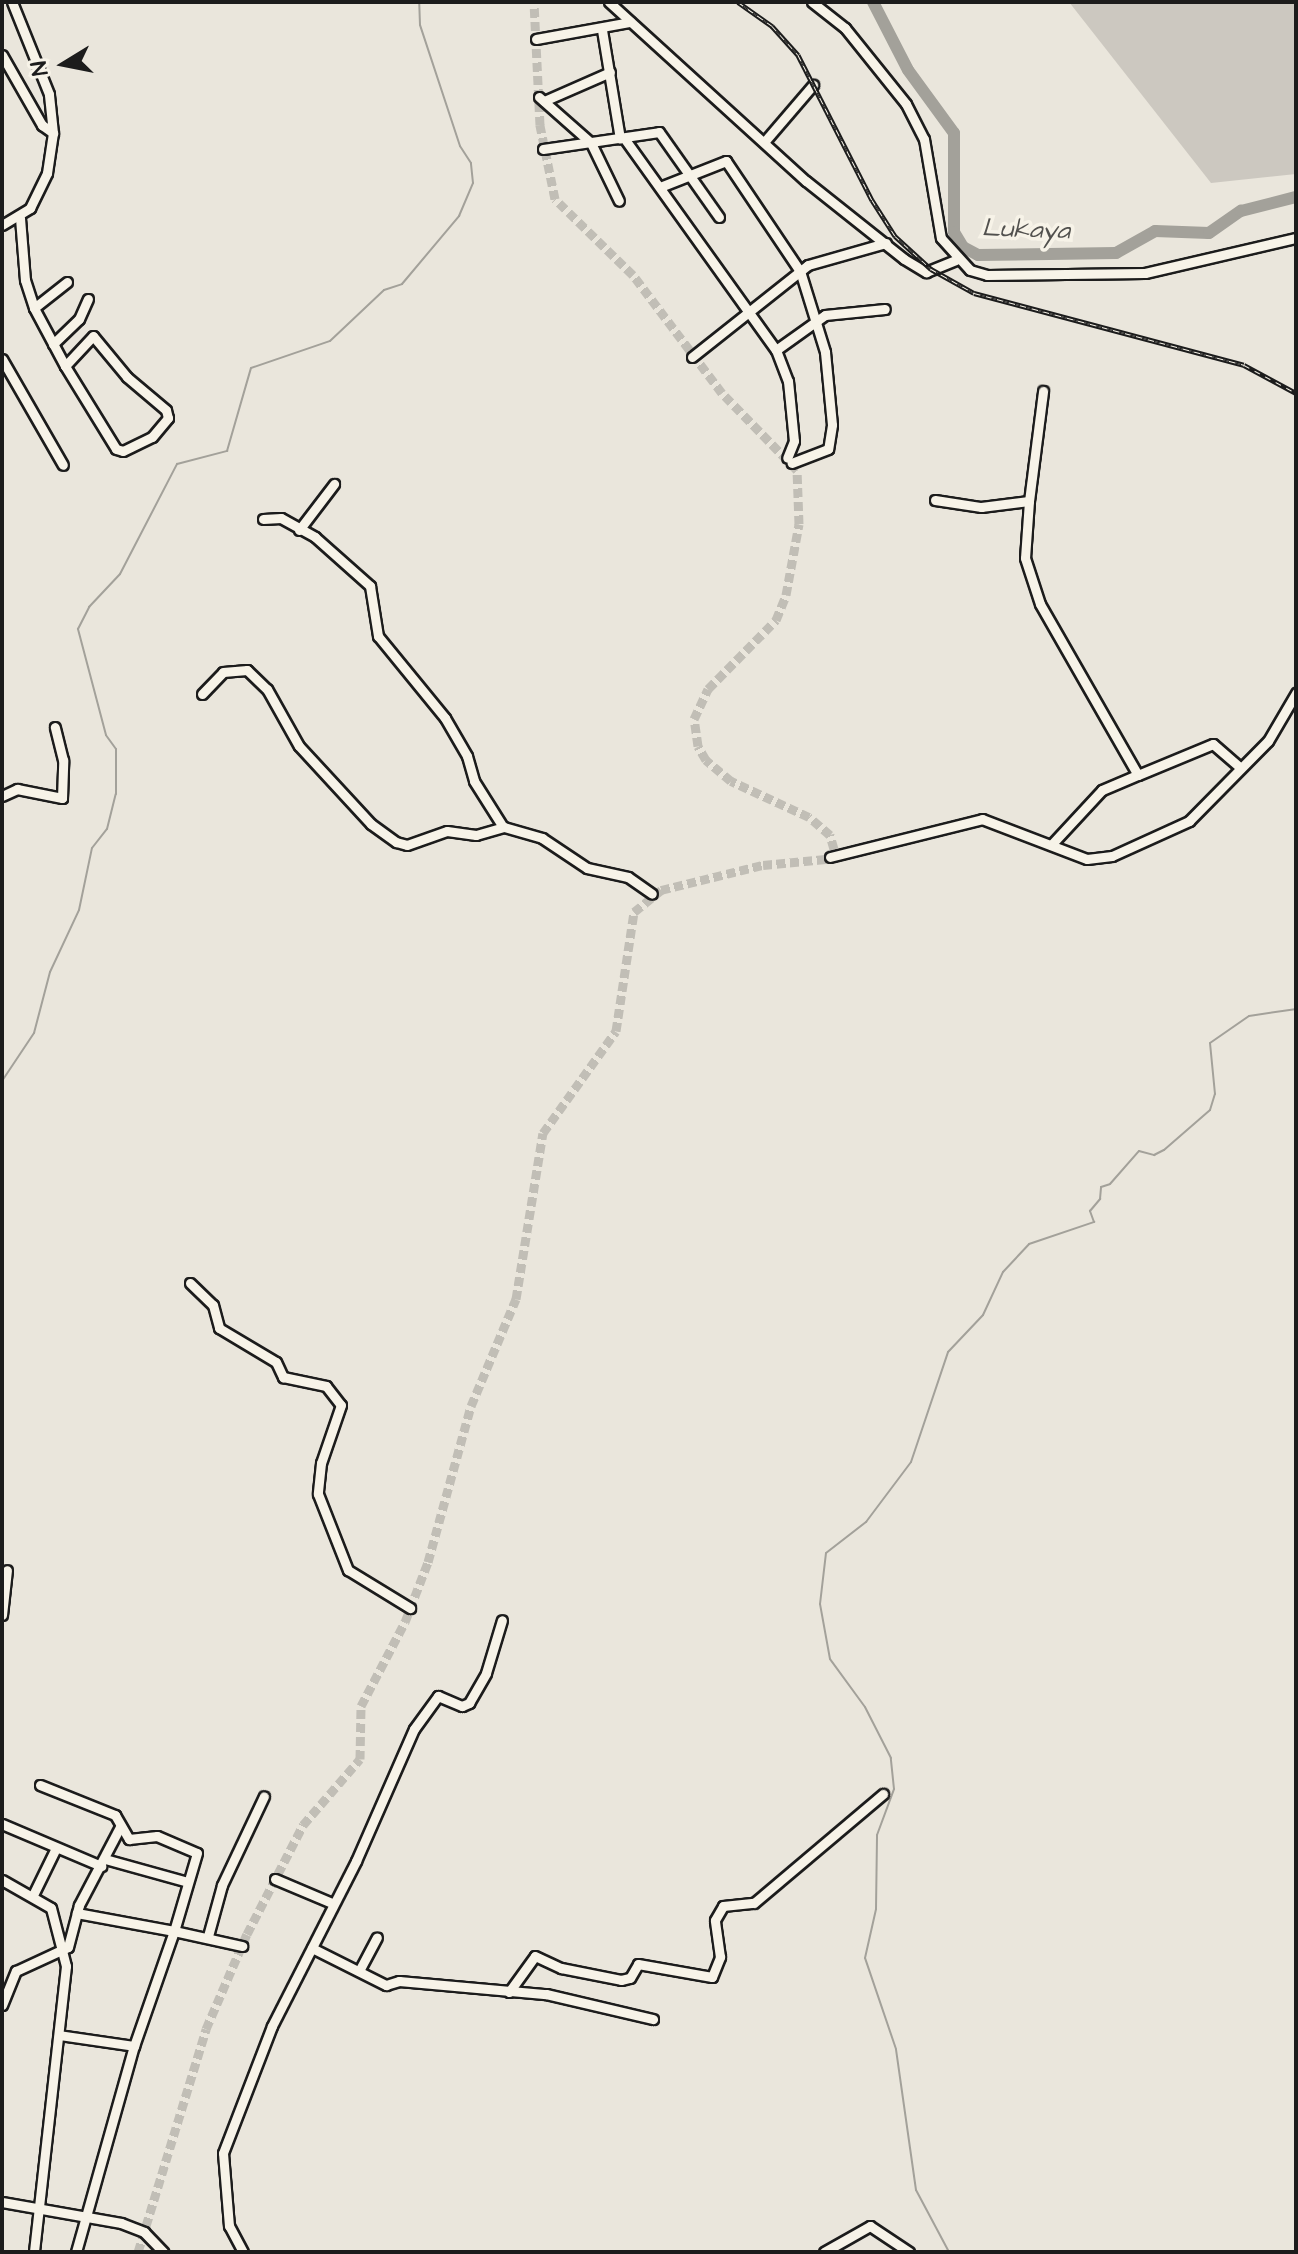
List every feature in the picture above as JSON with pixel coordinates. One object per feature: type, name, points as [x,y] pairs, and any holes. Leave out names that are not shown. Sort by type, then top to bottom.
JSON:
[{"type":"street","points":[[12,2],[49,94],[53,133],[47,173],[20,218],[25,280],[34,308],[65,366],[120,451],[152,437],[168,418],[166,410],[127,377],[93,336],[65,366]]},
{"type":"street","points":[[609,2],[806,181],[886,243],[926,272],[956,260]]},
{"type":"street","points":[[812,2],[845,28],[906,104],[924,139],[941,238],[956,260],[987,275],[1145,273],[1296,238]]},
{"type":"street","points":[[536,39],[602,30],[630,22]]},
{"type":"street","points":[[602,30],[622,138],[776,350],[789,396],[794,441],[790,461],[830,446],[829,382],[816,320],[800,271],[727,162],[715,162],[660,187]]},
{"type":"street","points":[[2,55],[42,125],[53,133]]},
{"type":"street","points":[[610,72],[542,99],[591,143],[619,201]]},
{"type":"street","points":[[765,141],[813,85]]},
{"type":"street","points":[[543,149],[661,133],[719,217]]},
{"type":"street","points":[[2,225],[20,218]]},
{"type":"street","points":[[692,357],[810,263],[886,243]]},
{"type":"street","points":[[34,308],[67,282]]},
{"type":"street","points":[[53,344],[79,319],[88,299]]},
{"type":"street","points":[[776,350],[816,320],[885,309]]},
{"type":"street","points":[[2,359],[63,465]]},
{"type":"street","points":[[1043,391],[1029,501],[1026,568],[1040,604],[1138,775]]},
{"type":"street","points":[[299,530],[334,484]]},
{"type":"street","points":[[935,500],[981,507],[1029,501]]},
{"type":"street","points":[[263,519],[281,518],[338,553],[370,586],[378,636],[444,716],[467,756],[474,781],[503,827]]},
{"type":"street","points":[[202,694],[223,672],[247,670],[268,692],[299,746],[371,824],[396,842],[407,845],[447,831],[476,835],[503,827],[542,838],[587,868],[628,877],[652,894]]},
{"type":"street","points":[[830,857],[982,819],[1087,859],[1112,856],[1186,823],[1280,726],[1296,693]]},
{"type":"street","points":[[2,796],[19,789],[62,798],[63,760],[55,727]]},
{"type":"street","points":[[1051,845],[1102,790],[1138,775],[1213,744],[1239,767]]},
{"type":"street","points":[[190,1283],[213,1305],[221,1329],[276,1362],[283,1377],[326,1386],[341,1405],[321,1463],[318,1494],[348,1570],[410,1608]]},
{"type":"street","points":[[2,1615],[7,1570]]},
{"type":"street","points":[[243,2252],[229,2226],[223,2153],[278,2010],[312,1948],[416,1725],[438,1696],[462,1706],[469,1703],[486,1673],[502,1620]]},
{"type":"street","points":[[40,1785],[111,1813],[129,1839],[157,1836],[195,1849],[174,1931],[134,2046],[76,2252]]},
{"type":"street","points":[[509,1992],[534,1956],[561,1968],[621,1980],[630,1978],[638,1964],[712,1977],[720,1957],[715,1920],[723,1906],[754,1903],[883,1794]]},
{"type":"street","points":[[208,1936],[222,1885],[264,1796]]},
{"type":"street","points":[[2,1824],[55,1850],[188,1882]]},
{"type":"street","points":[[34,2252],[43,2208],[64,1952],[77,1913],[120,1827]]},
{"type":"street","points":[[33,1895],[55,1850]]},
{"type":"street","points":[[275,1879],[332,1903]]},
{"type":"street","points":[[2,1880],[33,1895],[55,1914],[64,1952]]},
{"type":"street","points":[[77,1913],[208,1936],[242,1946]]},
{"type":"street","points":[[359,1971],[377,1937]]},
{"type":"street","points":[[312,1948],[386,1985],[399,1981],[546,1994],[653,2019]]},
{"type":"street","points":[[2,2005],[16,1971],[64,1952]]},
{"type":"street","points":[[59,2035],[134,2046]]},
{"type":"street","points":[[2,2202],[85,2216],[144,2232],[163,2252]]},
{"type":"street","points":[[824,2252],[870,2226],[909,2252]]},
{"type":"shaded area","points":[[1069,2],[1296,2],[1296,174],[1211,183]]},
{"type":"waterway","points":[[2,1081],[34,1033],[50,972],[79,910],[92,848],[107,829],[116,794],[116,749],[106,735],[78,629],[89,607],[120,574],[177,464],[227,451],[251,368],[330,341],[384,290],[402,284],[459,216],[473,183],[471,163],[460,146],[420,25],[419,2]]},
{"type":"waterway","name":"Lukaya","points":[[873,2],[908,70],[954,133],[954,232],[963,247],[978,255],[1116,253],[1155,231],[1209,233],[1241,211],[1296,197]]},
{"type":"waterway","points":[[949,2252],[916,2190],[896,2049],[865,1958],[876,1909],[877,1835],[894,1789],[891,1758],[865,1707],[830,1659],[820,1604],[826,1553],[866,1522],[911,1462],[948,1352],[983,1315],[1003,1272],[1029,1244],[1094,1222],[1090,1211],[1100,1199],[1101,1187],[1110,1184],[1139,1151],[1154,1155],[1164,1150],[1210,1110],[1215,1094],[1210,1043],[1249,1016],[1296,1009]]},
{"type":"tunnel","points":[[138,2252],[206,2029],[247,1934],[303,1825],[360,1759],[361,1706],[405,1622],[428,1562],[471,1406],[516,1299],[543,1133],[616,1031],[634,912],[661,890],[763,865],[826,859],[834,849],[830,835],[809,817],[731,781],[706,760],[698,746],[694,719],[708,689],[776,620],[786,595],[799,524],[797,470],[722,393],[633,275],[555,199],[540,125],[534,2]]},
{"type":"railway","points":[[738,2],[772,26],[798,55],[872,200],[895,236],[931,269],[974,293],[1244,365],[1296,393]]}]
